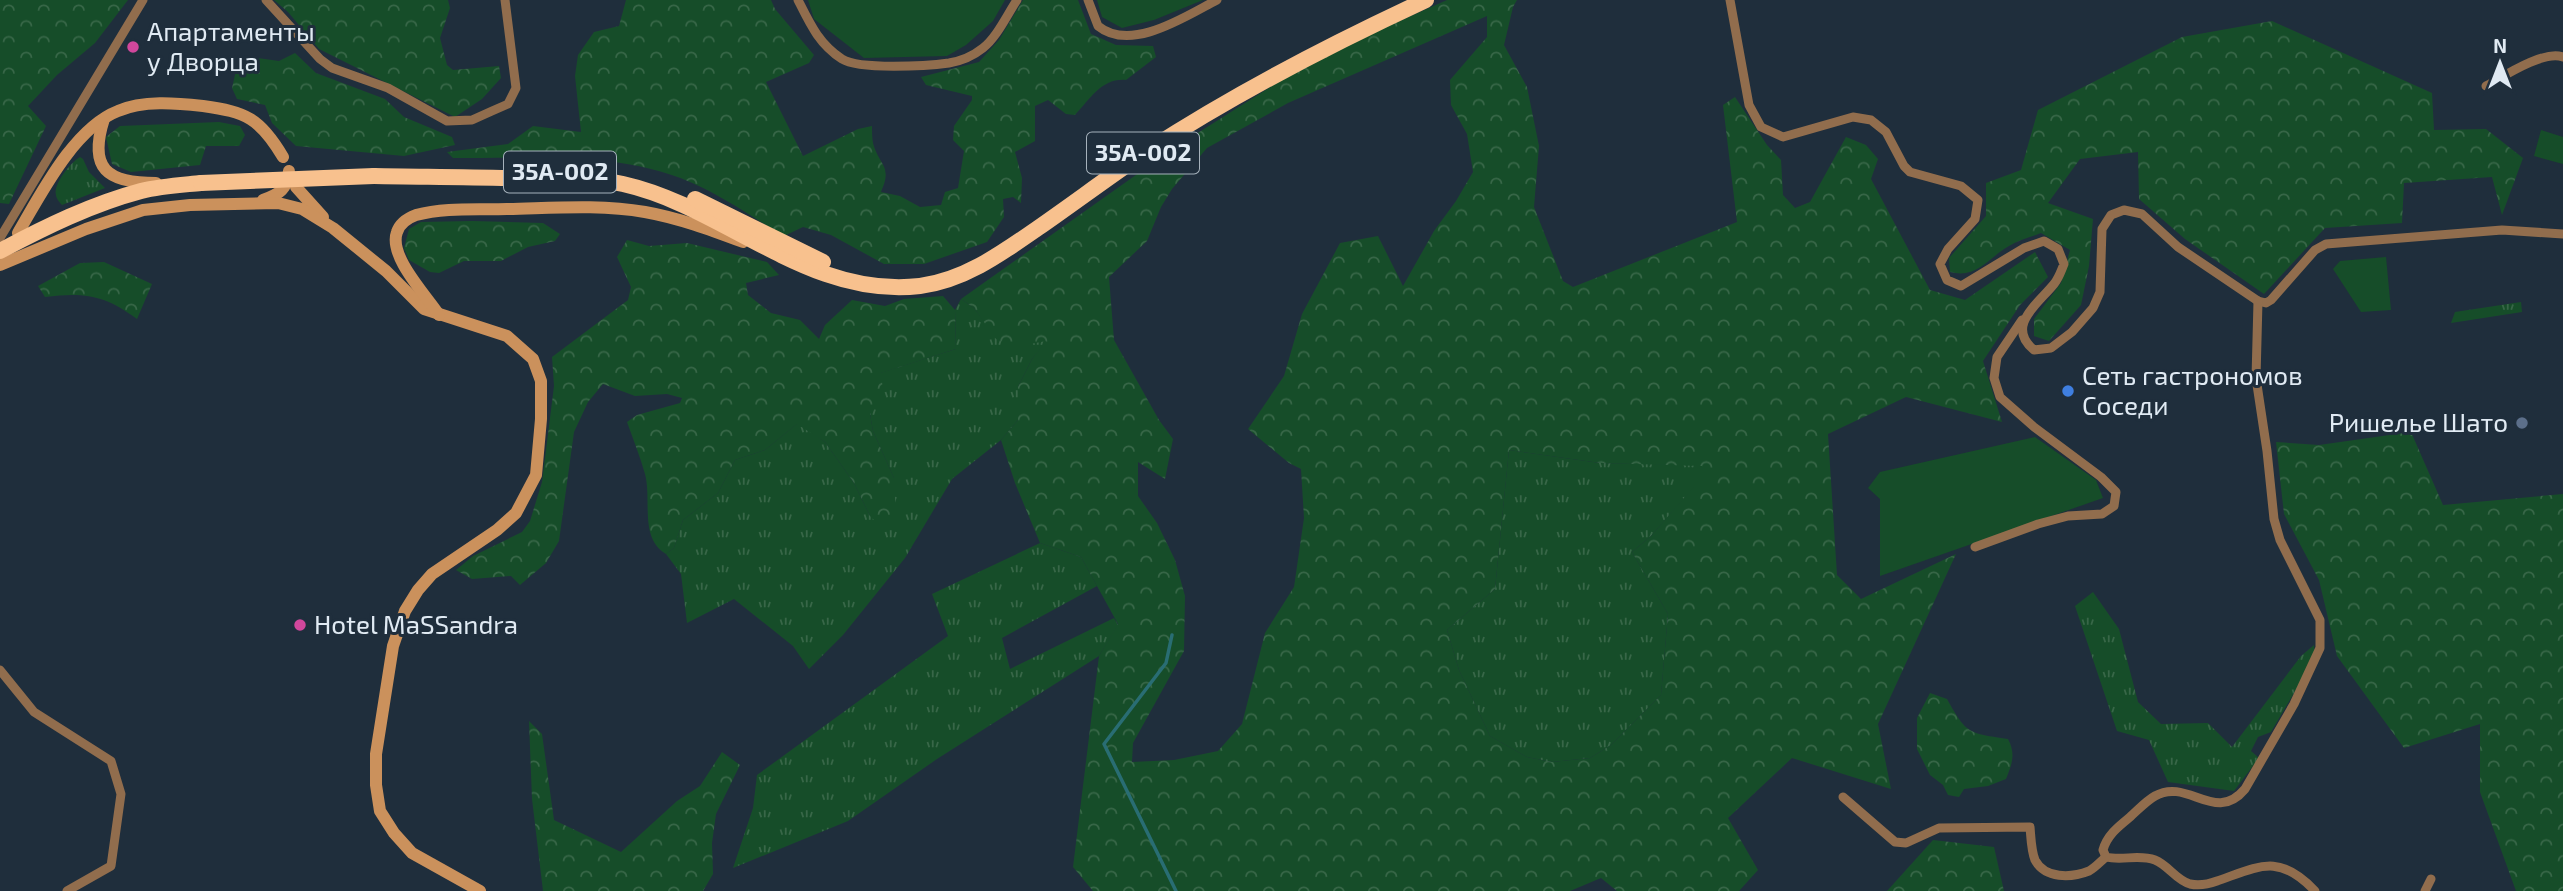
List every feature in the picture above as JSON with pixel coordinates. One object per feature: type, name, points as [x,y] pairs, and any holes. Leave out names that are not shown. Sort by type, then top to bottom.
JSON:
[{"type":"highway","name":"35А-002","points":[[0,251],[64,219],[126,195],[257,170],[585,172],[623,176],[660,185],[690,197],[809,257],[839,268],[883,276],[936,274],[955,269],[993,248],[1106,168],[1220,94],[1289,55],[1406,0]]},
{"type":"highway","name":"35А-002","points":[[375,172],[584,180],[620,184],[655,193],[687,206],[779,254],[831,276],[860,283],[920,286],[957,276],[999,256],[1145,152],[1222,105],[1317,51],[1426,0]]},
{"type":"highway","name":"35А-002","points":[[0,240],[48,218],[115,193],[156,183],[201,179]]},
{"type":"main road","points":[[18,233],[32,201],[77,144],[104,118],[119,110],[156,104],[196,105],[235,111],[256,121],[283,157]]},
{"type":"main road","points":[[104,118],[97,153],[104,170],[120,179],[156,183]]},
{"type":"main road","points":[[246,203],[280,194],[288,181],[289,171]]},
{"type":"main road","points":[[296,187],[332,228],[386,271],[424,309],[507,336],[533,359],[541,381],[536,475],[516,513],[497,530],[432,574],[405,611],[393,646],[376,754],[376,785],[380,811],[394,833],[412,853],[480,891]]},
{"type":"main road","points":[[32,201],[42,216],[48,218]]},
{"type":"main road","points":[[0,265],[86,229],[143,210],[246,203],[291,205],[332,228]]},
{"type":"main road","points":[[439,315],[400,260],[395,240],[405,220],[431,212],[573,207],[646,212],[699,226],[779,254]]},
{"type":"street","points":[[0,240],[32,201],[143,0]]},
{"type":"street","points":[[266,0],[320,60],[332,68],[387,89],[447,121],[471,120],[508,104],[516,88],[505,0]]},
{"type":"street","points":[[798,0],[816,36],[844,60],[868,66],[949,62],[972,56],[986,46],[1017,0]]},
{"type":"street","points":[[1088,0],[1098,26],[1117,36],[1137,35],[1165,27],[1217,0]]},
{"type":"street","points":[[1730,0],[1749,105],[1761,127],[1783,136],[1853,117],[1871,120],[1886,132],[1910,172],[1961,186],[1978,200],[1975,219],[1948,249],[1940,264],[1947,279],[1961,286],[2024,248],[2044,241],[2058,249],[2064,264],[2056,281],[2008,338],[1997,356],[1994,378],[2000,397],[2034,427],[2101,477],[2116,492],[2114,506],[2102,514],[2068,516],[1975,547]]},
{"type":"street","points":[[2486,86],[2521,66],[2556,54],[2563,57]]},
{"type":"street","points":[[2025,316],[2022,330],[2027,344],[2034,350],[2051,348],[2072,332],[2093,308],[2100,292],[2102,229],[2111,215],[2124,210],[2142,214],[2178,247],[2258,301],[2266,303],[2272,300],[2315,250],[2326,244],[2502,230],[2563,234]]},
{"type":"street","points":[[2106,857],[2104,850],[2109,837],[2156,795],[2168,792],[2186,794],[2221,804],[2237,799],[2316,663],[2320,648],[2320,620],[2280,540],[2274,519],[2256,378],[2258,301]]},
{"type":"street","points":[[0,670],[34,712],[111,761],[121,794],[111,866],[67,891]]},
{"type":"street","points":[[1843,797],[1895,842],[1906,843],[1940,828],[2030,827],[2035,859],[2043,870],[2054,875],[2067,876],[2091,870],[2106,857]]},
{"type":"street","points":[[2106,857],[2155,860],[2191,884],[2210,883],[2256,866],[2276,866],[2293,871],[2315,891]]},
{"type":"street","points":[[2425,891],[2431,880]]},
{"type":"green space","points":[[0,0],[128,0],[95,43],[57,75],[28,106],[46,126],[9,204],[0,203]]},
{"type":"green space","points":[[274,0],[448,0],[450,8],[440,38],[447,65],[453,70],[499,66],[501,78],[482,99],[455,117],[319,49],[288,12]]},
{"type":"green space","points":[[626,0],[771,0],[775,9],[814,55],[809,63],[766,82],[803,156],[858,129],[872,126],[873,143],[886,176],[881,192],[900,196],[920,207],[941,205],[945,192],[958,188],[964,151],[953,140],[954,126],[972,100],[972,96],[926,85],[921,77],[979,62],[999,40],[1023,0],[1078,0],[1091,34],[1116,45],[1153,46],[1156,57],[1126,80],[1110,82],[1104,86],[1075,115],[1066,114],[1048,100],[1035,106],[1035,141],[1015,152],[1022,178],[1021,203],[1013,197],[1003,199],[1004,217],[987,242],[924,264],[884,264],[831,235],[803,227],[784,236],[701,187],[642,167],[547,157],[453,158],[447,152],[508,144],[533,126],[581,132],[575,76],[578,55],[594,32],[619,26]]},
{"type":"green space","points":[[808,0],[1005,0],[993,21],[966,45],[947,56],[864,58],[814,19]]},
{"type":"green space","points":[[1097,0],[1203,0],[1154,20],[1122,28],[1102,17]]},
{"type":"green space","points":[[1447,0],[1517,0],[1504,45],[1527,87],[1539,146],[1534,207],[1563,281],[1573,287],[1737,222],[1723,105],[1735,97],[1767,145],[1781,160],[1783,195],[1795,208],[1810,202],[1846,137],[1866,145],[1878,159],[1871,179],[1930,290],[1965,300],[2035,252],[2048,277],[2020,305],[1983,361],[2002,422],[1906,397],[1828,434],[1837,575],[1861,599],[1956,554],[1878,724],[1891,789],[1792,758],[1728,818],[1758,870],[1739,891],[1617,891],[1601,878],[1570,891],[1093,891],[1073,867],[1099,656],[1118,624],[1081,557],[1040,543],[1015,483],[1001,440],[1018,420],[1018,387],[1032,359],[1046,341],[1014,347],[996,339],[974,308],[961,299],[1174,148],[1316,58]],"holes":[[[1487,16],[1487,37],[1450,80],[1451,105],[1467,134],[1473,172],[1434,231],[1403,286],[1378,236],[1340,243],[1302,314],[1284,376],[1248,429],[1289,463],[1301,469],[1304,518],[1294,587],[1265,633],[1242,724],[1218,751],[1174,760],[1132,762],[1133,743],[1184,651],[1185,596],[1175,560],[1157,523],[1138,496],[1138,462],[1165,479],[1173,439],[1159,420],[1114,340],[1109,277],[1147,241],[1161,207],[1172,189],[1207,148],[1288,103]],[[1509,450],[1600,463],[1702,466],[1702,477],[1651,536],[1632,552],[1668,614],[1661,695],[1611,745],[1590,758],[1552,762],[1527,757],[1490,736],[1459,670],[1447,630],[1495,589]]]},
{"type":"green space","points":[[2272,21],[2432,93],[2434,130],[2486,129],[2523,158],[2502,215],[2492,177],[2404,183],[2402,223],[2325,228],[2264,294],[2185,239],[2139,199],[2138,152],[2080,159],[2048,203],[2093,219],[2089,266],[2081,305],[2049,341],[2034,336],[2034,319],[2061,283],[2070,250],[2041,233],[2009,246],[1968,273],[1950,272],[1949,258],[1986,216],[1986,183],[2021,170],[2038,110],[2182,37]]},
{"type":"green space","points":[[295,53],[316,73],[385,99],[404,117],[452,137],[455,145],[404,156],[296,146],[272,123],[265,105],[237,99],[232,88],[237,66],[250,57],[279,61]]},
{"type":"green space","points":[[219,122],[240,126],[245,135],[239,146],[206,146],[200,165],[131,172],[112,164],[106,137],[120,126]]},
{"type":"green space","points":[[2541,130],[2563,137],[2563,164],[2534,156]]},
{"type":"green space","points":[[80,157],[89,172],[105,188],[62,205],[56,196],[57,185],[68,168]]},
{"type":"green space","points":[[421,222],[543,223],[560,234],[555,241],[528,247],[501,261],[464,261],[439,273],[430,272],[409,260],[404,248],[409,229]]},
{"type":"green space","points":[[627,240],[649,246],[687,243],[767,262],[779,275],[746,283],[748,295],[771,313],[800,320],[819,339],[825,325],[852,300],[885,306],[904,299],[943,296],[955,310],[956,349],[881,373],[884,399],[870,414],[873,431],[894,478],[896,515],[891,521],[875,521],[870,516],[854,483],[825,442],[797,424],[765,450],[735,460],[718,493],[683,520],[674,548],[666,554],[658,547],[649,529],[645,474],[627,422],[637,415],[680,403],[682,398],[667,394],[635,396],[603,384],[588,402],[574,432],[559,541],[546,563],[520,585],[511,576],[472,579],[456,570],[473,556],[522,532],[530,521],[542,482],[554,386],[552,357],[628,300],[631,287],[617,257]]},
{"type":"green space","points":[[2386,257],[2391,310],[2361,312],[2333,269],[2340,261]]},
{"type":"green space","points":[[104,262],[152,284],[137,319],[115,305],[94,297],[45,297],[38,286],[80,263]]},
{"type":"green space","points":[[961,299],[974,308],[983,320],[1047,341],[1032,359],[1018,387],[1018,420],[1001,440],[952,479],[905,558],[843,635],[809,669],[793,646],[734,599],[687,623],[681,574],[666,554],[674,548],[683,520],[718,493],[735,460],[765,450],[798,423],[825,442],[854,483],[870,516],[894,478],[873,431],[870,414],[880,373],[956,349],[955,310]]},
{"type":"green space","points":[[2521,302],[2522,312],[2451,323],[2455,312]]},
{"type":"green space","points":[[2411,432],[2443,505],[2563,494],[2563,891],[2516,891],[2480,792],[2480,724],[2404,748],[2337,656],[2319,580],[2284,514],[2276,442],[2319,445]]},
{"type":"green space","points":[[2035,437],[2096,480],[2103,498],[1880,576],[1880,499],[1868,488],[1880,472]]},
{"type":"green space","points":[[1509,450],[1600,463],[1703,465],[1703,477],[1651,536],[1632,552],[1668,614],[1661,695],[1611,745],[1590,758],[1552,762],[1527,757],[1490,736],[1459,670],[1447,630],[1495,589]]},
{"type":"green space","points":[[1040,543],[1081,557],[1097,586],[1002,638],[1010,669],[1114,618],[1118,625],[1099,656],[937,759],[848,821],[733,868],[753,808],[757,775],[948,636],[932,594]]},
{"type":"green space","points":[[2093,592],[2119,629],[2138,702],[2161,724],[2208,723],[2232,747],[2301,656],[2314,645],[2315,657],[2271,732],[2258,737],[2251,751],[2259,758],[2234,791],[2168,782],[2149,740],[2117,731],[2075,606]]},
{"type":"green space","points":[[1930,693],[1947,699],[1959,720],[1970,730],[2008,739],[2012,759],[2006,779],[1988,786],[1964,789],[1959,797],[1948,795],[1943,785],[1930,775],[1917,749],[1917,718]]},
{"type":"green space","points":[[529,721],[542,734],[554,820],[621,852],[677,801],[700,786],[722,752],[740,765],[716,814],[712,843],[713,874],[703,891],[543,891],[532,799]]},
{"type":"green space","points":[[1933,840],[1994,847],[2004,891],[1887,891]]},
{"type":"waterway","points":[[1172,635],[1166,663],[1104,744],[1176,891]]},
{"type":"place","name":"Апартаменты у Дворца","points":[[133,47]]},
{"type":"place","name":"Сеть гастрономов Соседи","points":[[2068,391]]},
{"type":"place","name":"Ришелье Шато","points":[[2522,423]]},
{"type":"place","name":"Hotel MaSSandra","points":[[300,625]]}]
